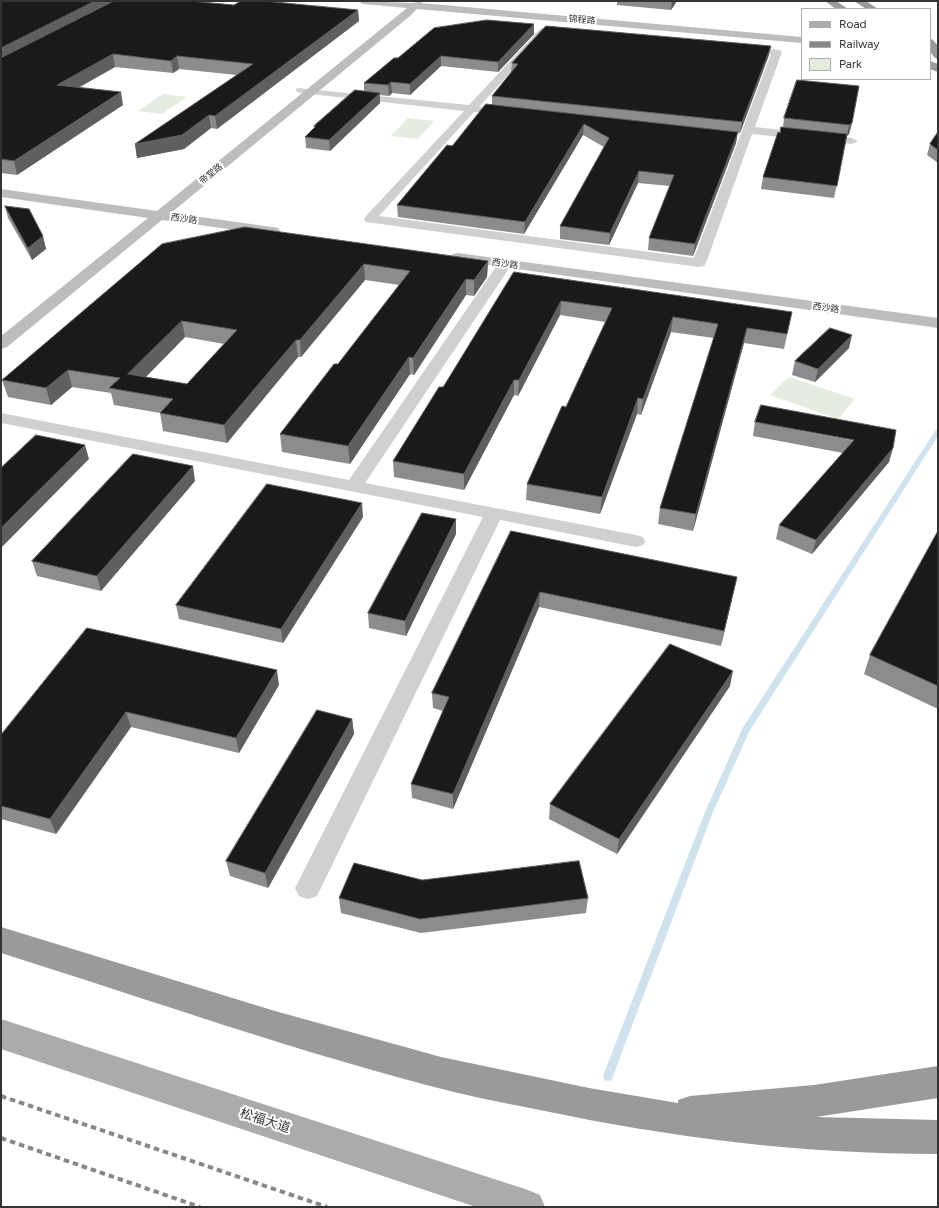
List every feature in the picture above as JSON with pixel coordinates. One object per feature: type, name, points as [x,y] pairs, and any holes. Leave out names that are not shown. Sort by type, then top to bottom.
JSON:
[{"type":"highway","points":[[830,1],[841,8]]},
{"type":"highway","points":[[859,1],[872,8]]},
{"type":"highway","points":[[931,45],[938,54]]},
{"type":"highway","points":[[1,940],[443,1073],[603,1108],[724,1126],[806,1134],[889,1138],[938,1137]]},
{"type":"highway","points":[[643,1114],[733,1110],[821,1101],[938,1082]]},
{"type":"main road","name":"松福大道","points":[[1,1034],[528,1207]]},
{"type":"street","name":"锦程路","points":[[363,1],[414,3],[801,40]]},
{"type":"street","name":"锦程路","points":[[434,1],[801,34]]},
{"type":"street","name":"帝堂路","points":[[1,344],[160,215],[307,90],[414,3]]},
{"type":"street","points":[[543,31],[777,52],[743,136],[699,263],[370,219],[543,31]]},
{"type":"street","name":"帝堂路","points":[[32,302],[144,213],[307,90]]},
{"type":"street","points":[[307,90],[495,111]]},
{"type":"street","points":[[743,136],[852,141]]},
{"type":"street","name":"西沙路","points":[[1,193],[286,233]]},
{"type":"street","name":"西沙路","points":[[442,255],[938,323]]},
{"type":"street","points":[[354,486],[505,264]]},
{"type":"street","points":[[1,418],[636,541]]},
{"type":"street","points":[[308,888],[494,514]]},
{"type":"green space","points":[[163,94],[187,97],[162,114],[138,111]]},
{"type":"green space","points":[[408,118],[434,121],[418,139],[391,136]]},
{"type":"green space","points":[[789,377],[855,399],[838,419],[770,395]]},
{"type":"building","points":[[1,1],[95,1],[1,48]]},
{"type":"building","points":[[114,1],[190,1],[234,5],[241,1],[264,1],[358,10],[215,116],[209,115],[182,135],[135,144],[253,64],[177,56],[171,61],[113,54],[57,85],[121,92],[14,161],[1,159],[1,58]]},
{"type":"building","points":[[487,20],[534,24],[498,62],[441,56],[410,84],[391,82],[388,85],[364,83],[394,58],[398,58],[434,28]]},
{"type":"building","points":[[546,26],[771,46],[742,122],[492,96],[518,64],[512,63]]},
{"type":"building","points":[[797,80],[859,86],[852,123],[849,125],[784,118]]},
{"type":"building","points":[[355,90],[380,93],[329,140],[305,137],[316,126],[314,126]]},
{"type":"building","points":[[486,104],[738,132],[695,244],[649,238],[674,175],[639,171],[610,233],[560,226],[609,138],[584,124],[525,222],[397,205],[447,145],[452,146]]},
{"type":"building","points":[[781,127],[847,134],[837,186],[763,177]]},
{"type":"building","points":[[938,132],[938,150],[930,144]]},
{"type":"building","points":[[5,206],[29,209],[43,236],[28,248]]},
{"type":"building","points":[[245,227],[488,261],[474,280],[466,279],[413,358],[409,357],[348,446],[280,434],[334,364],[338,364],[410,271],[364,264],[300,340],[296,340],[224,425],[160,413],[173,399],[109,388],[120,378],[68,370],[46,388],[2,380],[162,244]],"holes":[[[182,321],[237,330],[187,384],[128,374]]]},
{"type":"building","points":[[514,272],[792,312],[787,334],[747,328],[696,514],[660,508],[718,324],[673,317],[643,399],[638,398],[602,497],[527,484],[562,406],[566,407],[612,308],[561,301],[519,380],[514,380],[464,474],[393,461],[439,387],[443,387]]},
{"type":"building","points":[[830,328],[852,335],[818,369],[795,361]]},
{"type":"building","points":[[761,405],[896,430],[893,448],[816,540],[779,525],[854,440],[755,422]]},
{"type":"building","points":[[36,435],[85,445],[1,528],[1,468]]},
{"type":"building","points":[[133,454],[193,466],[97,576],[32,561]]},
{"type":"building","points":[[267,484],[362,503],[281,629],[176,605]]},
{"type":"building","points":[[422,513],[456,519],[405,621],[368,613]]},
{"type":"building","points":[[511,531],[737,577],[724,631],[540,592],[453,794],[411,784],[449,697],[432,693]]},
{"type":"building","points":[[938,531],[938,686],[870,655]]},
{"type":"building","points":[[87,628],[277,670],[236,738],[126,712],[50,819],[1,806],[1,735]]},
{"type":"building","points":[[670,644],[733,671],[619,839],[550,804]]},
{"type":"building","points":[[317,710],[352,719],[265,873],[226,861]]},
{"type":"building","points":[[579,861],[588,898],[420,919],[339,898],[354,863],[422,880]]},
{"type":"waterway","points":[[608,1076],[709,812],[746,729],[938,431]]},
{"type":"railway","points":[[1,1096],[327,1207]]},
{"type":"railway","points":[[1,1138],[200,1207]]}]
